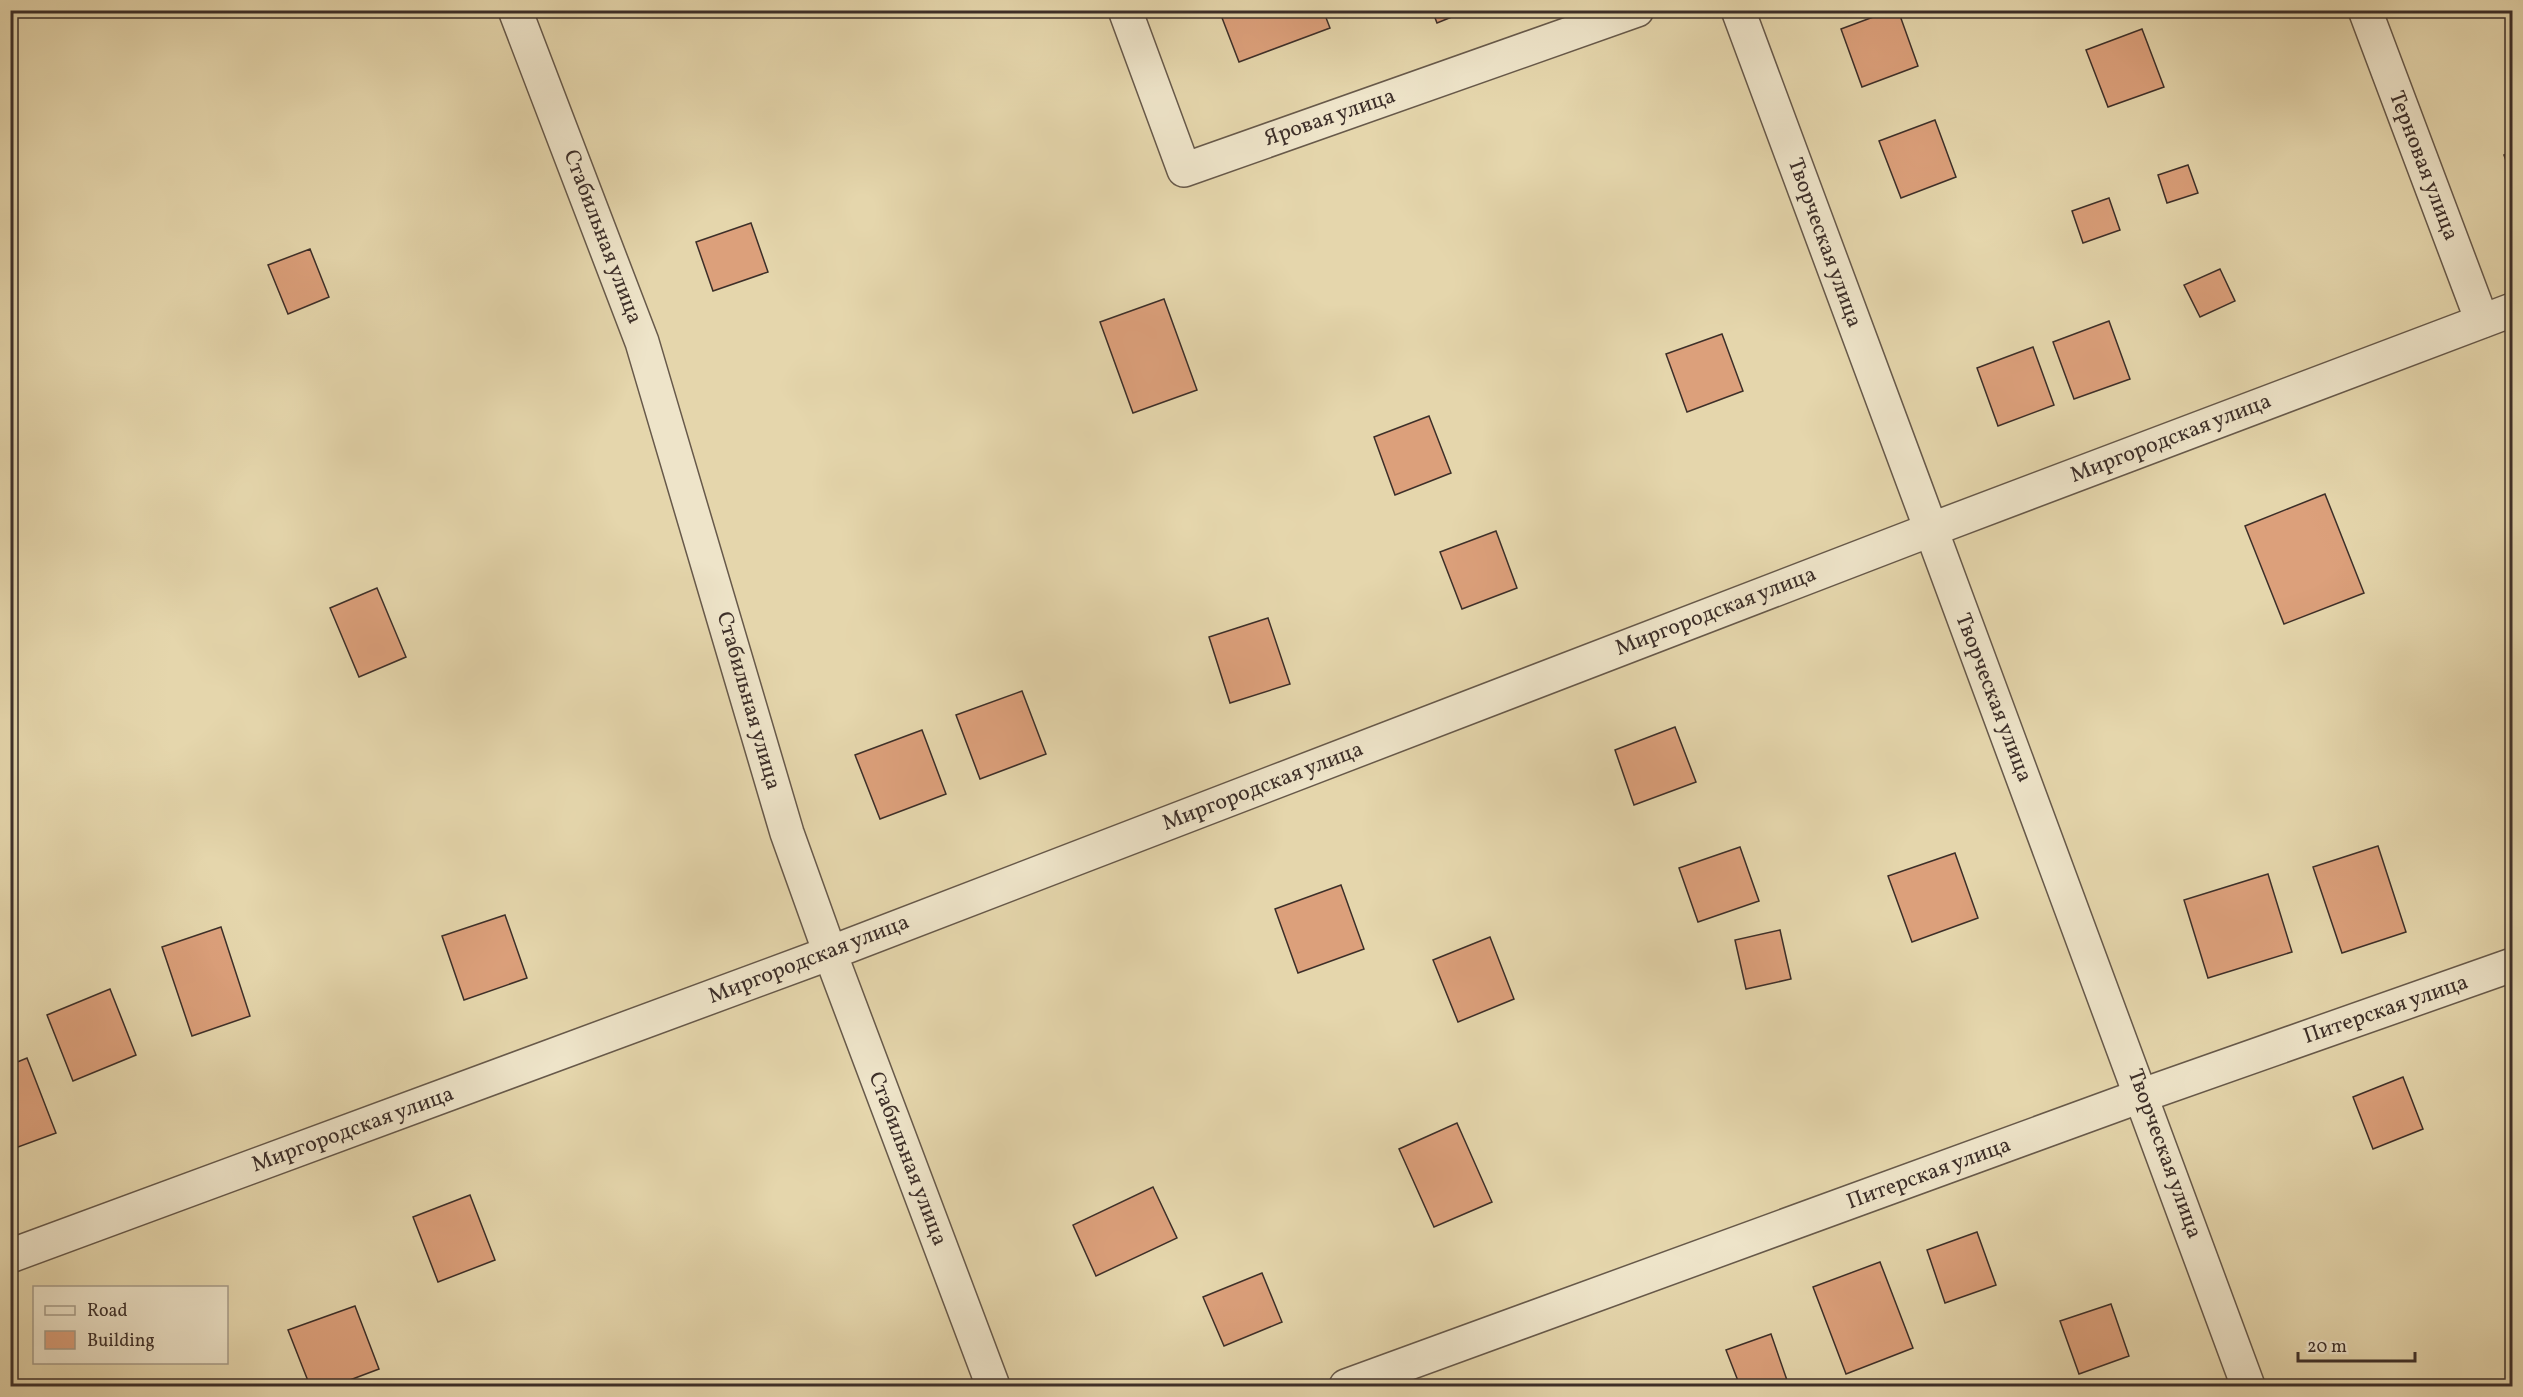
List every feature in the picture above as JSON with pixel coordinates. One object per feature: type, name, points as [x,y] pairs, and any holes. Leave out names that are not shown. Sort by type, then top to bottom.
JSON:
[{"type":"street","name":"Стабильная улица","points":[[515,10],[642,342],[787,833],[993,1386]]},
{"type":"street","name":"Яровая улица","points":[[1125,10],[1184,170],[1637,10]]},
{"type":"street","name":"Творческая улица","points":[[1738,10],[1930,530],[2143,1095],[2248,1386]]},
{"type":"street","name":"Терновая улица","points":[[2365,10],[2482,321]]},
{"type":"street","name":"Миргородская улица","points":[[10,1256],[830,953],[1930,530],[2512,310]]},
{"type":"street","name":"Питерская улица","points":[[1346,1386],[2143,1095],[2512,965]]},
{"type":"building","points":[[1219,10],[1323,10],[1330,28],[1239,62]]},
{"type":"building","points":[[1432,10],[1469,10],[1437,23]]},
{"type":"building","points":[[1892,10],[1898,10],[1918,66],[1862,87],[1841,29]]},
{"type":"building","points":[[2142,29],[2164,87],[2108,107],[2086,50]]},
{"type":"building","points":[[1935,120],[1956,177],[1901,198],[1879,141]]},
{"type":"building","points":[[2512,152],[2512,178],[2504,155]]},
{"type":"building","points":[[2188,165],[2198,193],[2167,203],[2158,175]]},
{"type":"building","points":[[2109,198],[2120,230],[2083,243],[2072,211]]},
{"type":"building","points":[[751,223],[768,272],[713,291],[696,242]]},
{"type":"building","points":[[310,249],[329,297],[288,314],[268,265]]},
{"type":"building","points":[[2220,269],[2235,301],[2200,317],[2184,285]]},
{"type":"building","points":[[1164,299],[1197,390],[1133,413],[1100,322]]},
{"type":"building","points":[[2109,321],[2130,379],[2074,399],[2053,342]]},
{"type":"building","points":[[1722,334],[1743,391],[1687,412],[1666,354]]},
{"type":"building","points":[[2033,347],[2054,405],[1998,426],[1977,368]]},
{"type":"building","points":[[1429,416],[1451,473],[1395,495],[1374,437]]},
{"type":"building","points":[[2325,494],[2364,593],[2284,624],[2245,526]]},
{"type":"building","points":[[1496,531],[1517,588],[1462,609],[1440,552]]},
{"type":"building","points":[[377,588],[406,657],[359,677],[330,608]]},
{"type":"building","points":[[1268,618],[1290,684],[1230,703],[1209,637]]},
{"type":"building","points":[[1022,691],[1046,754],[980,779],[956,715]]},
{"type":"building","points":[[1675,727],[1696,782],[1634,805],[1615,750]]},
{"type":"building","points":[[922,730],[946,794],[880,819],[855,755]]},
{"type":"building","points":[[2378,846],[2406,932],[2342,953],[2313,867]]},
{"type":"building","points":[[1740,847],[1759,901],[1698,922],[1679,868]]},
{"type":"building","points":[[1955,853],[1978,918],[1912,942],[1888,876]]},
{"type":"building","points":[[2268,874],[2292,952],[2208,978],[2184,900]]},
{"type":"building","points":[[1341,885],[1364,949],[1298,973],[1275,909]]},
{"type":"building","points":[[505,915],[527,978],[464,1000],[442,936]]},
{"type":"building","points":[[221,927],[250,1016],[192,1036],[162,947]]},
{"type":"building","points":[[1780,930],[1791,979],[1746,989],[1735,940]]},
{"type":"building","points":[[1490,937],[1514,999],[1458,1022],[1433,960]]},
{"type":"building","points":[[110,989],[136,1055],[73,1081],[47,1015]]},
{"type":"building","points":[[27,1058],[56,1133],[10,1150],[10,1065]]},
{"type":"building","points":[[2403,1077],[2423,1129],[2373,1149],[2353,1097]]},
{"type":"building","points":[[1457,1123],[1492,1202],[1434,1227],[1399,1149]]},
{"type":"building","points":[[1153,1187],[1177,1238],[1096,1276],[1073,1225]]},
{"type":"building","points":[[470,1195],[495,1260],[438,1282],[413,1217]]},
{"type":"building","points":[[1977,1232],[1996,1285],[1945,1303],[1927,1250]]},
{"type":"building","points":[[1880,1262],[1913,1348],[1846,1374],[1813,1287]]},
{"type":"building","points":[[1262,1273],[1282,1322],[1224,1346],[1203,1297]]},
{"type":"building","points":[[2111,1304],[2129,1356],[2079,1374],[2060,1321]]},
{"type":"building","points":[[355,1306],[379,1369],[334,1386],[310,1386],[288,1330]]},
{"type":"building","points":[[1771,1334],[1789,1386],[1740,1386],[1726,1350]]}]
